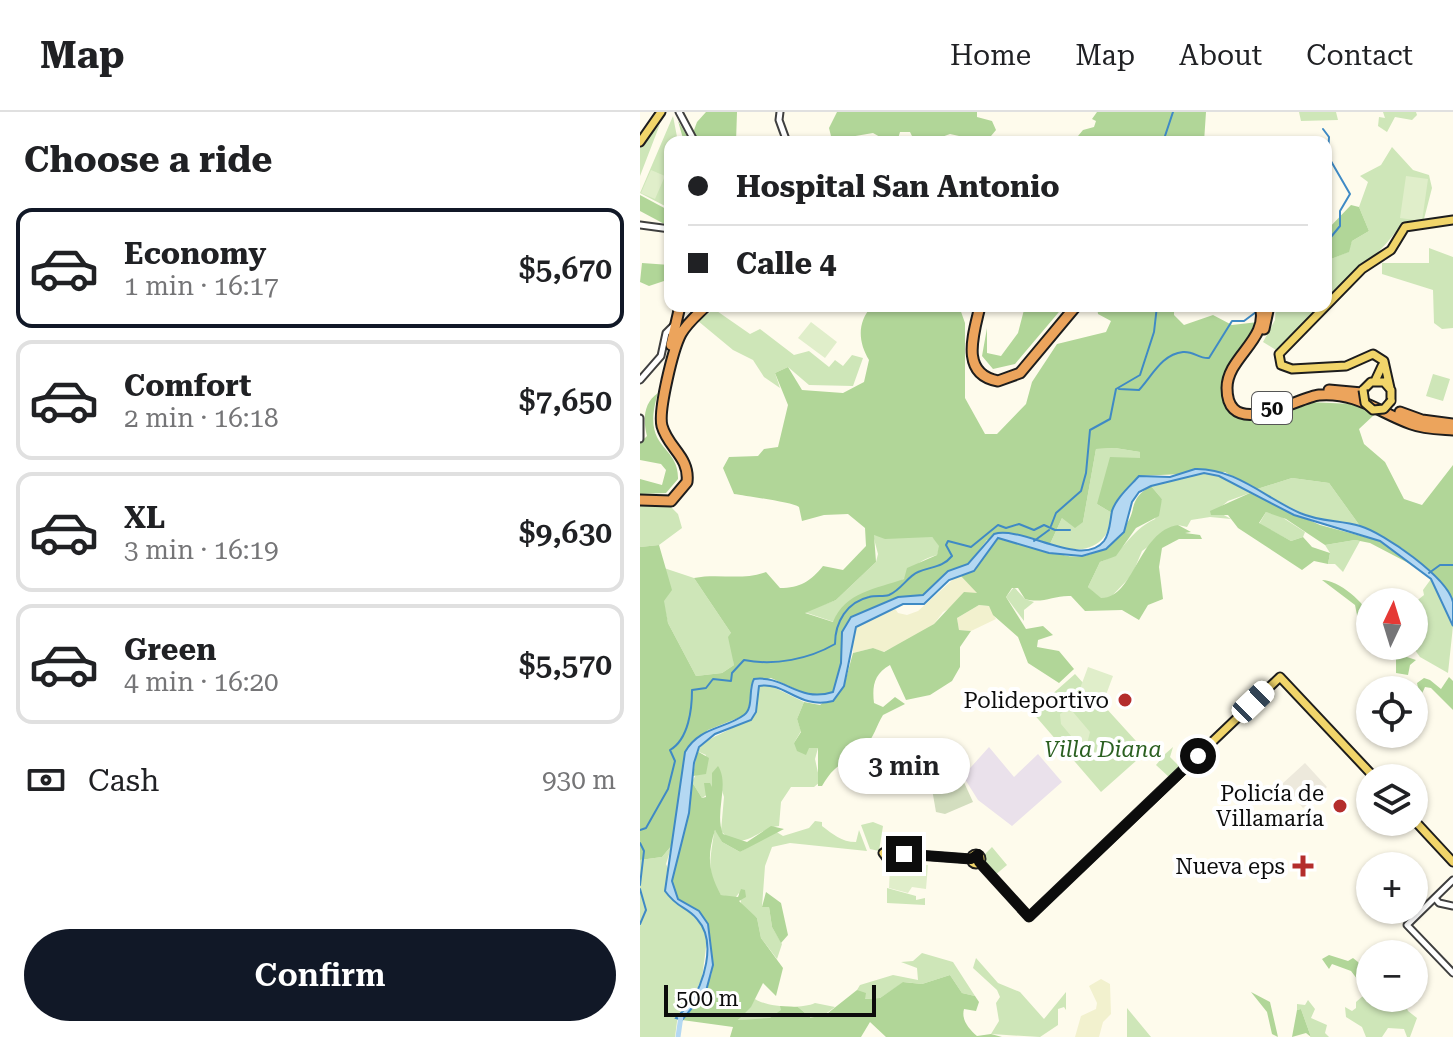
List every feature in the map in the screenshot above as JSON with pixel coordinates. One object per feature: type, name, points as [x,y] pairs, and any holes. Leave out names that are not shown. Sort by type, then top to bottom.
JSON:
[{"type":"highway","points":[[640,499],[667,497],[683,479],[682,464],[657,423],[678,312]]},
{"type":"highway","points":[[640,499],[671,501],[687,482],[687,465],[664,431],[661,418],[677,344],[687,325],[700,312]]},
{"type":"highway","points":[[980,312],[972,358],[981,374],[998,381],[1020,373],[1070,312]]},
{"type":"highway","name":"50","points":[[1261,312],[1262,322],[1228,383],[1234,406],[1247,414],[1261,415],[1321,395],[1354,397],[1411,424],[1453,433]]},
{"type":"highway","name":"50","points":[[1268,312],[1265,329],[1233,378],[1232,392],[1239,404],[1249,410],[1265,410],[1299,394],[1339,389],[1369,395],[1414,418],[1453,422]]},
{"type":"highway","points":[[1339,389],[1369,385]]},
{"type":"highway","points":[[1391,396],[1412,414],[1453,422]]},
{"type":"highway","points":[[1302,399],[1349,400],[1419,431],[1453,433]]},
{"type":"main road","points":[[640,136],[659,112]]},
{"type":"main road","points":[[640,142],[659,112]]},
{"type":"main road","points":[[1332,302],[1364,267],[1389,252],[1405,227],[1453,220]]},
{"type":"main road","points":[[1332,297],[1361,266],[1390,247],[1405,224],[1441,222]]},
{"type":"main road","points":[[1281,367],[1346,366],[1373,354],[1384,361],[1391,396],[1384,409],[1372,409],[1363,398],[1383,368],[1379,359],[1373,357],[1346,368],[1296,371],[1281,367],[1276,360],[1279,349],[1318,312]]},
{"type":"main road","points":[[1281,367],[1281,351],[1322,312]]},
{"type":"main road","points":[[1369,385],[1391,396]]},
{"type":"main road","points":[[891,853],[975,861],[1029,917],[1280,677],[1362,764]]},
{"type":"main road","points":[[1428,835],[1453,862]]},
{"type":"street","points":[[679,112],[692,136]]},
{"type":"street","points":[[780,112],[779,120],[785,136]]},
{"type":"street","points":[[640,225],[664,228]]},
{"type":"street","points":[[640,380],[661,356],[666,333],[675,325]]},
{"type":"street","points":[[640,418],[643,431],[640,439]]},
{"type":"street","points":[[1453,880],[1407,925],[1453,973]]},
{"type":"street","points":[[1435,898],[1439,903],[1453,906]]},
{"type":"shaded area","points":[[989,747],[1014,777],[1038,754],[1062,782],[1012,826],[978,800],[963,776]]},
{"type":"shaded area","points":[[1305,763],[1327,787],[1303,808],[1282,784]]},
{"type":"green space","points":[[706,112],[737,112],[736,136],[692,136],[697,122]]},
{"type":"green space","points":[[837,112],[977,112],[977,117],[992,121],[996,130],[991,136],[912,136],[910,132],[900,132],[899,136],[873,133],[831,136],[829,128]]},
{"type":"green space","points":[[1097,112],[1206,112],[1204,136],[1078,136],[1083,130],[1094,127],[1096,121],[1092,119]]},
{"type":"green space","points":[[1299,112],[1336,112],[1338,120],[1301,121]]},
{"type":"green space","points":[[1383,112],[1416,112],[1417,115],[1412,120],[1395,117],[1387,132],[1378,126],[1379,117],[1385,118]]},
{"type":"green space","points":[[673,116],[677,136],[664,136]]},
{"type":"green space","points":[[660,124],[640,176],[640,148]]},
{"type":"green space","points":[[664,137],[664,205],[640,193]]},
{"type":"green space","points":[[1392,147],[1413,170],[1429,175],[1432,188],[1424,219],[1401,224],[1376,254],[1332,295],[1332,259],[1348,252],[1352,241],[1369,231],[1359,207],[1368,182],[1360,176],[1381,165]]},
{"type":"green space","points":[[651,170],[664,176],[655,199],[641,193]]},
{"type":"green space","points":[[1406,176],[1428,179],[1422,221],[1400,218]]},
{"type":"green space","points":[[640,195],[664,208],[664,224],[640,211]]},
{"type":"green space","points":[[1351,205],[1359,207],[1369,231],[1352,241],[1349,252],[1332,259],[1332,225]]},
{"type":"green space","points":[[1429,248],[1453,257],[1453,328],[1442,329],[1434,323],[1433,290],[1382,274],[1382,263],[1429,263]]},
{"type":"green space","points":[[642,263],[664,265],[664,281],[649,286],[640,282]]},
{"type":"green space","points":[[710,312],[718,312],[750,334],[760,329],[794,355],[809,351],[829,367],[835,360],[843,366],[852,355],[863,358],[853,386],[809,385],[788,367],[775,373],[780,388],[764,377],[753,360],[733,350],[698,321]]},
{"type":"green space","points":[[867,312],[961,312],[965,323],[965,398],[985,434],[997,434],[1026,404],[1032,382],[1057,344],[1106,332],[1111,321],[1098,312],[1174,312],[1184,325],[1213,315],[1232,325],[1258,322],[1232,364],[1228,399],[1250,417],[1261,418],[1308,402],[1353,404],[1374,415],[1359,429],[1364,444],[1385,462],[1404,499],[1422,505],[1453,465],[1453,602],[1447,590],[1402,548],[1360,526],[1329,483],[1292,478],[1254,490],[1225,472],[1139,476],[1112,513],[1097,504],[1110,457],[1140,458],[1140,452],[1096,449],[1083,522],[1075,528],[1062,518],[1050,544],[1015,534],[987,540],[968,564],[948,571],[923,595],[897,597],[851,617],[842,632],[842,663],[833,692],[813,697],[771,678],[751,684],[749,710],[743,716],[708,730],[685,752],[672,845],[662,857],[640,860],[640,547],[659,545],[672,590],[664,601],[668,623],[696,676],[722,673],[734,665],[728,637],[731,633],[694,578],[748,576],[766,572],[780,588],[787,588],[804,583],[823,566],[843,570],[866,546],[865,528],[848,514],[824,515],[802,521],[799,507],[795,505],[734,494],[723,468],[729,457],[758,456],[764,449],[778,447],[788,405],[775,373],[788,367],[802,390],[843,393],[864,382],[869,360],[861,332]],"holes":[[[874,535],[885,539],[932,537],[939,546],[937,555],[907,568],[904,579],[853,598],[838,612],[833,622],[805,613],[836,600],[876,562]]]},
{"type":"green space","points":[[1023,312],[1059,312],[1015,364],[993,369],[982,356],[987,328],[987,353],[1001,356],[1018,333]]},
{"type":"green space","points":[[1276,312],[1315,312],[1276,350],[1263,342],[1275,320]]},
{"type":"green space","points":[[811,322],[837,342],[825,358],[798,338]]},
{"type":"green space","points":[[1433,374],[1450,379],[1443,401],[1426,396]]},
{"type":"green space","points":[[658,393],[654,426],[677,467],[678,479],[666,493],[640,494],[640,479],[662,485],[666,470],[661,464],[640,460],[640,443],[647,436],[647,407]]},
{"type":"green space","points":[[1096,449],[1140,452],[1140,458],[1097,504],[1112,513],[1106,535],[1099,542],[1082,549],[1050,544],[1062,518],[1083,522]]},
{"type":"green space","points":[[1204,473],[1229,479],[1250,493],[1228,501],[1211,515],[1222,514],[1231,519],[1210,517],[1191,520],[1187,527],[1178,525],[1142,551],[1132,575],[1109,599],[1101,599],[1088,587],[1100,562],[1116,553],[1138,530],[1155,519],[1162,499],[1151,486]]},
{"type":"green space","points":[[1292,478],[1329,483],[1360,526],[1315,519],[1254,490]]},
{"type":"green space","points":[[1151,486],[1162,499],[1159,516],[1136,528],[1116,556],[1100,562],[1088,587],[1101,598],[1112,595],[1121,588],[1154,539],[1178,525],[1191,532],[1185,533],[1200,535],[1202,539],[1179,539],[1162,548],[1159,567],[1163,599],[1148,605],[1139,620],[1122,610],[1085,611],[1071,596],[1025,599],[1018,588],[1012,588],[1006,597],[1026,629],[1043,626],[1053,635],[1038,640],[1037,647],[1059,651],[1074,669],[1059,683],[1028,663],[1018,637],[993,615],[989,606],[979,605],[957,618],[959,630],[971,631],[960,647],[960,667],[952,681],[930,695],[906,700],[890,665],[880,672],[873,691],[874,703],[883,707],[895,697],[905,704],[883,715],[864,748],[837,767],[822,786],[818,786],[818,748],[809,748],[806,755],[797,751],[794,743],[801,732],[797,719],[804,702],[820,705],[844,686],[853,653],[873,648],[884,652],[934,624],[964,592],[977,593],[959,574],[974,571],[998,538],[1064,555],[1079,557],[1093,553],[1108,544],[1125,526],[1139,496]]},
{"type":"green space","points":[[1250,493],[1320,525],[1380,541],[1414,566],[1370,543],[1355,540],[1325,545],[1286,519],[1266,512],[1259,523],[1291,541],[1303,537],[1312,547],[1330,553],[1328,564],[1314,561],[1302,570],[1238,528],[1228,515],[1211,515],[1210,511]]},
{"type":"green space","points":[[640,506],[670,506],[678,514],[682,528],[659,545],[640,547]]},
{"type":"green space","points":[[1266,512],[1277,514],[1305,532],[1303,537],[1291,541],[1259,524]]},
{"type":"green space","points":[[873,535],[932,537],[940,546],[937,555],[922,561],[907,577],[851,601],[834,622],[804,612],[836,600],[876,562],[878,554]]},
{"type":"green space","points":[[1360,541],[1343,572],[1335,564],[1328,564],[1330,553],[1325,545]]},
{"type":"green space","points":[[664,568],[694,578],[731,633],[734,665],[722,673],[696,676],[668,623],[663,601],[671,590]]},
{"type":"green space","points":[[959,574],[978,593],[943,612],[934,624],[914,637],[883,652],[873,648],[853,653],[853,632],[861,622],[894,607],[898,613],[907,615],[918,611]]},
{"type":"green space","points":[[1431,579],[1453,626],[1448,673],[1425,660],[1428,660],[1428,588],[1424,588]]},
{"type":"green space","points":[[1322,580],[1343,588],[1356,598],[1356,610],[1355,605]]},
{"type":"green space","points":[[1014,587],[1025,599],[1034,602],[1024,610],[1024,621],[1006,597]]},
{"type":"green space","points":[[979,605],[989,606],[996,619],[971,631],[959,630],[957,618]]},
{"type":"green space","points":[[1396,660],[1416,660],[1410,665],[1408,675],[1396,673]]},
{"type":"green space","points":[[1088,667],[1113,676],[1100,711],[1075,702]]},
{"type":"green space","name":"Villa Diana","points":[[1075,674],[1146,752],[1101,792],[1032,712]]},
{"type":"green space","points":[[1449,677],[1453,681],[1453,710],[1428,688],[1428,679],[1441,689]]},
{"type":"green space","points":[[769,685],[804,702],[797,719],[801,731],[794,743],[818,748],[815,759],[820,782],[814,787],[791,787],[781,802],[779,826],[736,841],[721,831],[724,797],[719,780],[711,788],[709,785],[708,794],[702,798],[692,782],[706,755],[697,751],[707,741],[741,721],[750,709],[759,686]]},
{"type":"green space","points":[[1066,710],[1073,712],[1090,732],[1087,744],[1077,743],[1061,724],[1060,714]]},
{"type":"green space","points":[[1173,747],[1170,757],[1181,768],[1170,778],[1156,765],[1161,759],[1160,751],[1164,755]]},
{"type":"green space","points":[[697,751],[709,758],[706,774],[693,776]]},
{"type":"green space","points":[[718,766],[723,781],[720,817],[723,834],[747,842],[771,826],[784,829],[740,852],[722,842],[715,830],[712,839],[711,871],[721,895],[738,897],[741,889],[745,890],[746,897],[739,901],[757,918],[761,938],[783,968],[776,996],[763,983],[751,1007],[738,1020],[770,1018],[781,1010],[780,1006],[798,1007],[811,1018],[828,1013],[857,990],[866,993],[865,999],[880,998],[903,982],[922,984],[950,975],[962,993],[975,996],[979,1002],[976,1011],[964,1009],[965,1021],[971,1030],[977,1036],[991,1034],[1002,1037],[886,1037],[870,1022],[861,1037],[730,1037],[733,1027],[682,1020],[711,976],[713,965],[708,924],[699,911],[678,899],[672,881],[689,813],[692,782],[702,798],[706,797],[704,783],[710,783],[712,787],[712,773]]},
{"type":"green space","points":[[962,778],[973,802],[945,814],[936,812],[932,789]]},
{"type":"green space","points":[[815,821],[822,822],[822,826],[834,835],[851,842],[856,842],[859,830],[867,851],[790,843],[772,847],[765,866],[762,907],[769,907],[772,927],[782,944],[777,959],[761,938],[757,918],[742,907],[739,893],[735,898],[721,895],[716,887],[710,865],[714,832],[716,830],[722,842],[740,852],[775,831],[783,836],[809,828]]},
{"type":"green space","points":[[873,822],[883,826],[879,851],[870,849],[861,825]]},
{"type":"green space","points":[[672,845],[666,864],[687,910],[704,928],[707,940],[702,978],[691,1002],[678,1014],[675,1037],[640,1037],[640,860],[662,857]]},
{"type":"green space","points":[[992,847],[1007,865],[994,876],[983,863],[983,856]]},
{"type":"green space","points":[[928,865],[926,889],[912,887],[908,893],[889,888],[890,867]]},
{"type":"green space","points":[[887,888],[916,896],[916,900],[925,898],[925,905],[887,903]]},
{"type":"green space","points":[[766,892],[781,903],[788,935],[781,943],[772,927],[769,907],[762,907]]},
{"type":"green space","points":[[922,953],[953,962],[975,996],[962,993],[950,975],[922,984],[904,982],[880,998],[864,999],[857,990],[860,985],[893,975],[918,980],[917,968],[901,962],[913,961]]},
{"type":"green space","points":[[1329,955],[1348,961],[1353,958],[1356,960],[1356,978],[1351,971],[1332,964],[1329,969],[1322,959]]},
{"type":"green space","points":[[976,958],[998,983],[1020,992],[1044,1019],[1066,992],[1066,1010],[1064,1007],[1058,1009],[1058,1025],[1040,1037],[991,1034],[999,1021],[996,1003],[1000,997],[997,990],[973,968]]},
{"type":"green space","points":[[1101,979],[1110,984],[1111,1014],[1103,1022],[1099,1037],[1075,1037],[1081,1016],[1096,1009],[1097,1003],[1089,986]]},
{"type":"green space","points":[[1251,992],[1270,1002],[1278,1037],[1272,1034],[1267,1012]]},
{"type":"green space","points":[[755,999],[781,1006],[782,1010],[770,1019],[738,1020]]},
{"type":"green space","points":[[1308,1000],[1315,1009],[1311,1018],[1327,1025],[1325,1033],[1329,1037],[1311,1037],[1301,1009],[1297,1010],[1297,1004],[1305,1005]]},
{"type":"green space","points":[[815,1003],[835,1007],[820,1018],[811,1018],[794,1007]]},
{"type":"green space","points":[[1345,1007],[1352,1011],[1356,1008],[1356,1012],[1409,1012],[1417,1018],[1410,1037],[1404,1029],[1388,1028],[1382,1037],[1366,1037],[1362,1027],[1346,1017]]},
{"type":"green space","points":[[1127,1008],[1151,1037],[1127,1037]]},
{"type":"green space","points":[[1301,1009],[1311,1037],[1306,1033],[1292,1037],[1297,1010]]},
{"type":"water","points":[[1195,469],[1236,478],[1308,516],[1360,526],[1384,537],[1427,569],[1448,592],[1453,602],[1453,626],[1431,579],[1380,541],[1294,515],[1219,476],[1204,473],[1139,492],[1132,502],[1124,532],[1106,549],[1082,556],[1049,553],[998,538],[974,571],[949,580],[924,604],[903,604],[856,627],[844,686],[833,701],[811,702],[777,688],[759,686],[756,712],[751,720],[715,734],[699,747],[694,763],[689,813],[672,881],[678,899],[699,911],[708,924],[713,965],[706,991],[682,1020],[676,1018],[689,1005],[699,986],[707,951],[707,939],[697,919],[665,891],[685,752],[691,744],[705,733],[737,720],[747,712],[754,679],[774,681],[810,694],[833,692],[841,663],[842,632],[851,617],[898,597],[923,595],[948,571],[968,564],[994,534],[1020,535],[1067,549],[1094,548],[1106,538],[1117,501],[1139,476],[1170,477]]},
{"type":"waterway","points":[[1165,136],[1173,112]]},
{"type":"waterway","points":[[1323,129],[1328,136]]},
{"type":"waterway","points":[[1332,163],[1350,194],[1340,211],[1340,226],[1332,236]]},
{"type":"waterway","points":[[1051,526],[1056,513],[1081,491],[1090,430],[1110,419],[1116,389],[1140,375],[1154,332],[1156,312]]},
{"type":"waterway","points":[[1119,389],[1139,390],[1163,361],[1176,354],[1187,352],[1209,358],[1232,321],[1244,321],[1256,312]]},
{"type":"waterway","points":[[640,830],[646,828],[668,789],[675,761],[670,750],[685,731],[692,690],[706,688],[713,679],[731,681],[732,673],[744,660],[791,660],[835,644],[840,621],[854,603],[869,597],[889,595],[914,574],[944,563],[952,556],[946,545],[948,541],[971,547],[998,525],[1006,528],[1019,524],[1034,530],[1044,525],[1055,530],[1070,530]]},
{"type":"waterway","points":[[1034,541],[1049,530]]},
{"type":"waterway","points":[[1429,573],[1440,565],[1453,565]]},
{"type":"waterway","points":[[640,843],[644,851],[640,885]]},
{"type":"waterway","points":[[640,889],[646,910],[640,924]]},
{"type":"waterway","points":[[678,1037],[681,1016]]},
{"type":"place","name":"Polideportivo","points":[[1125,700]]},
{"type":"place","name":"Policía de Villamaría","points":[[1340,806]]},
{"type":"place","name":"Nueva eps","points":[[1303,866]]},
{"type":"route","points":[[904,854],[971,859],[978,854],[979,862],[1029,917],[1198,756]]}]
